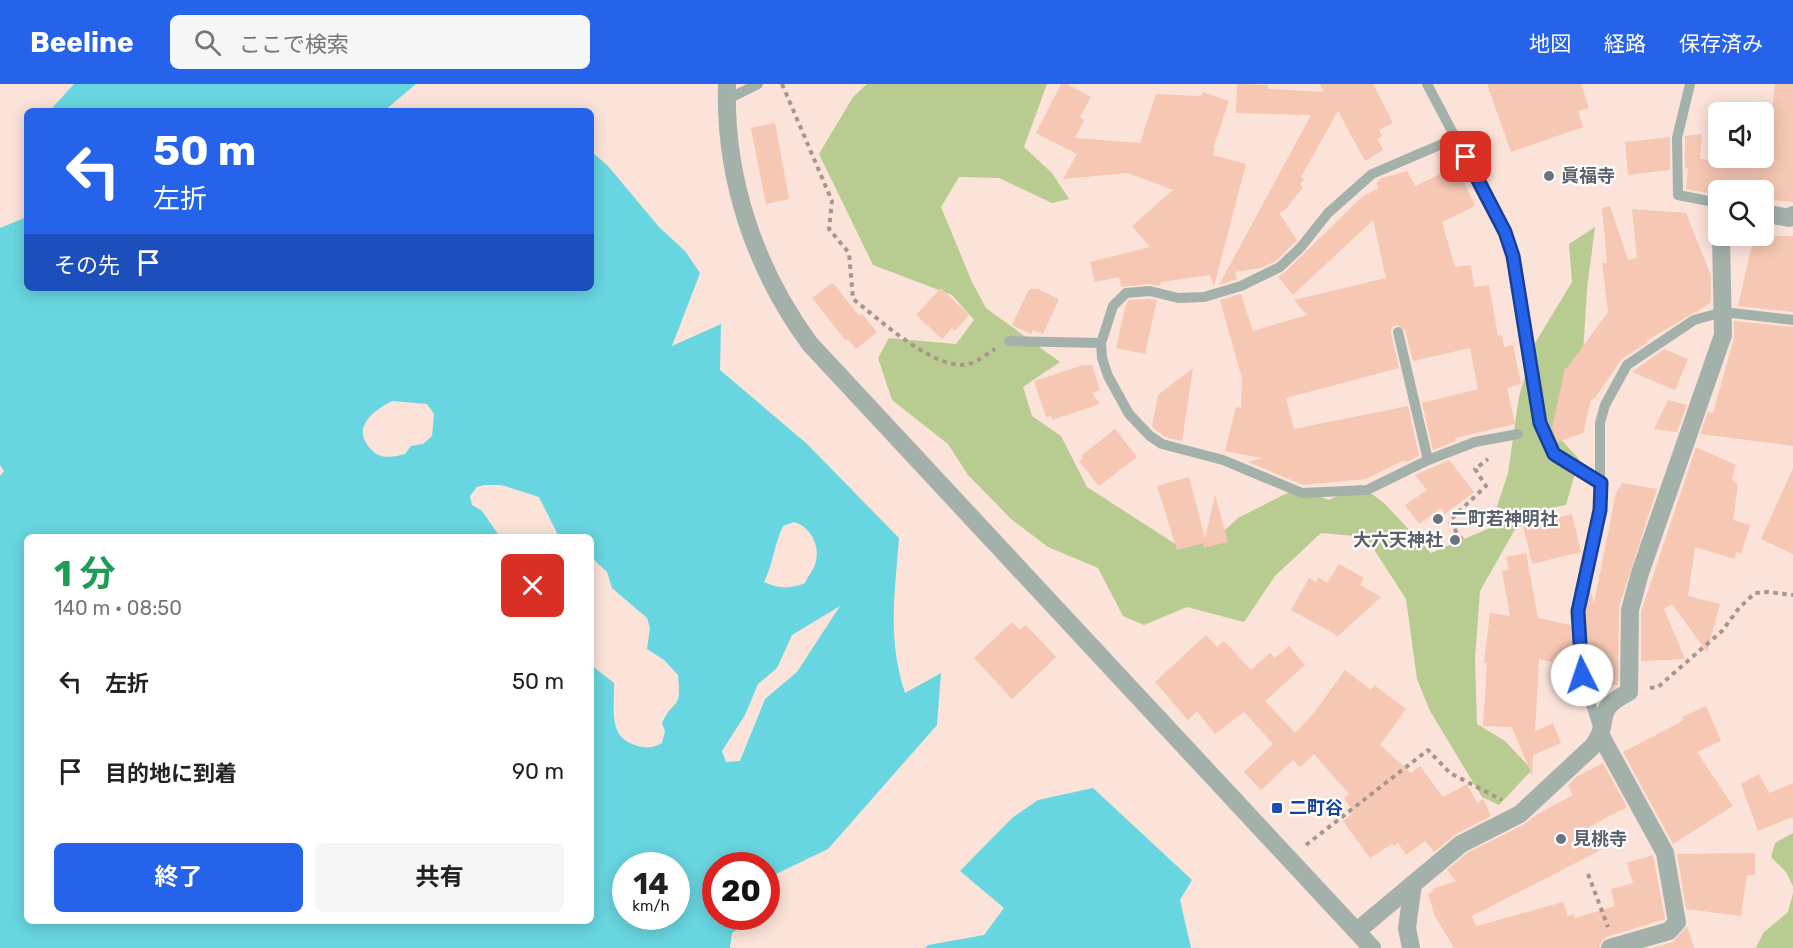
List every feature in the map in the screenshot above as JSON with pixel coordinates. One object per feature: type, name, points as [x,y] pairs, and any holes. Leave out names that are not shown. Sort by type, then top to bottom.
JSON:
[{"type":"street","points":[[727,92],[732,166],[754,243],[774,287],[806,337],[827,364],[1372,948]]},
{"type":"street","points":[[1774,215],[1789,218],[1793,216]]},
{"type":"street","points":[[1357,931],[1461,844],[1520,814],[1593,746],[1600,736],[1604,711],[1610,702],[1629,692],[1630,609],[1640,573],[1723,335],[1721,246]]},
{"type":"street","points":[[1600,736],[1665,854],[1677,922],[1669,931],[1613,947]]},
{"type":"street","points":[[1411,948],[1407,928],[1413,884]]},
{"type":"lane","points":[[727,92],[758,84]]},
{"type":"lane","points":[[1427,84],[1505,232],[1513,256],[1540,423],[1554,454],[1601,483]]},
{"type":"lane","points":[[1690,84],[1677,138],[1678,195],[1708,201]]},
{"type":"lane","points":[[1456,138],[1372,174],[1328,213],[1301,247],[1280,267],[1241,286],[1204,297],[1178,298],[1150,291],[1126,293],[1113,306],[1101,343],[1108,376],[1129,414],[1150,436],[1162,444],[1223,460],[1302,493],[1367,490],[1428,460],[1475,442],[1518,434]]},
{"type":"lane","points":[[1600,736],[1582,675],[1578,611],[1600,510],[1600,423],[1605,405],[1627,365],[1694,321],[1723,312],[1793,320]]},
{"type":"lane","points":[[1398,332],[1428,460]]},
{"type":"lane","points":[[1009,341],[1101,343]]},
{"type":"path","points":[[782,84],[832,201],[829,229],[849,253],[853,299],[922,352],[950,365],[970,364],[1009,341]]},
{"type":"path","points":[[1462,540],[1449,521],[1486,486],[1476,469],[1518,434]]},
{"type":"path","points":[[1629,692],[1658,687],[1722,631],[1739,608],[1755,593],[1768,591],[1793,595]]},
{"type":"path","points":[[1289,858],[1428,750],[1450,772],[1500,799],[1520,814]]},
{"type":"path","points":[[1588,874],[1613,947]]},
{"type":"green space","points":[[867,84],[1047,84],[1024,147],[1052,173],[1069,199],[1052,203],[999,178],[959,177],[941,207],[972,282],[986,308],[1060,362],[1023,387],[1032,416],[1061,436],[1087,487],[1180,547],[1213,541],[1238,518],[1297,488],[1329,500],[1360,485],[1384,503],[1431,553],[1490,528],[1508,473],[1519,396],[1535,343],[1572,282],[1569,244],[1595,227],[1587,289],[1583,354],[1558,436],[1579,459],[1566,505],[1540,510],[1514,531],[1480,591],[1475,659],[1477,724],[1505,741],[1532,770],[1499,805],[1482,797],[1430,711],[1417,679],[1406,599],[1366,537],[1321,533],[1275,576],[1244,622],[1187,607],[1144,625],[1123,616],[1098,568],[1048,547],[1011,519],[968,475],[948,444],[892,400],[878,358],[889,338],[956,344],[974,320],[952,295],[873,265],[819,154],[853,97]]},
{"type":"green space","points":[[1793,833],[1793,886],[1786,872],[1771,857],[1775,843]]},
{"type":"green space","points":[[1793,893],[1793,948],[1756,948],[1763,933],[1788,912]]},
{"type":"water","points":[[74,84],[416,84],[388,108],[53,107]]},
{"type":"water","points":[[594,154],[608,166],[659,227],[685,251],[700,273],[672,346],[721,324],[720,370],[806,443],[899,538],[894,597],[894,635],[899,673],[905,693],[941,673],[937,725],[828,849],[780,872],[780,852],[702,852],[702,930],[736,930],[732,933],[730,948],[0,948],[0,476],[4,471],[0,465],[0,228],[24,218],[24,291],[594,291]],"holes":[[[392,401],[427,404],[434,414],[432,436],[423,444],[411,446],[405,454],[384,457],[366,444],[363,435],[364,426],[372,414],[380,408]],[[794,522],[809,532],[815,542],[817,555],[805,583],[779,587],[764,582],[783,526]],[[840,606],[797,672],[765,699],[740,761],[726,762],[722,751],[745,715],[758,684],[777,668],[792,635]]]},
{"type":"water","points":[[1093,788],[1192,880],[1180,900],[1191,948],[925,948],[928,945],[984,935],[1004,908],[960,871],[1012,818],[1038,800]]},
{"type":"building","points":[[1061,84],[1067,84],[1091,97],[1080,117],[1084,120],[1075,138],[1140,143],[1156,94],[1201,96],[1203,92],[1229,101],[1213,148],[1215,149],[1213,155],[1246,164],[1214,286],[1210,275],[1161,282],[1160,286],[1149,284],[1121,287],[1119,277],[1095,282],[1090,262],[1150,247],[1132,226],[1173,190],[1128,173],[1063,179],[1077,154],[1036,133]]},
{"type":"building","points":[[1237,84],[1268,85],[1268,89],[1324,92],[1320,84],[1373,84],[1393,123],[1379,130],[1382,136],[1377,139],[1383,150],[1365,161],[1338,111],[1301,177],[1304,179],[1300,184],[1303,187],[1287,208],[1279,213],[1297,240],[1276,261],[1261,268],[1235,272],[1237,279],[1219,285],[1311,115],[1236,113]]},
{"type":"building","points":[[1487,84],[1581,84],[1589,108],[1578,111],[1583,127],[1511,152]]},
{"type":"building","points":[[1775,84],[1793,84],[1793,202],[1774,200],[1774,180],[1708,180],[1708,193],[1686,189],[1688,168],[1685,169],[1685,136],[1702,134],[1700,159],[1708,160],[1708,168],[1774,168]]},
{"type":"building","points":[[775,123],[789,199],[766,204],[751,128]]},
{"type":"building","points":[[1670,137],[1670,170],[1628,175],[1625,142]]},
{"type":"building","points":[[1457,166],[1475,206],[1442,222],[1455,267],[1471,265],[1474,287],[1489,285],[1498,336],[1502,335],[1504,347],[1513,345],[1521,384],[1507,388],[1515,424],[1455,438],[1456,441],[1433,450],[1422,403],[1478,389],[1470,348],[1413,361],[1405,330],[1397,325],[1392,327],[1391,333],[1399,368],[1286,398],[1294,429],[1408,406],[1419,456],[1406,462],[1404,460],[1366,479],[1303,485],[1248,462],[1262,458],[1225,451],[1236,407],[1241,408],[1242,379],[1220,300],[1241,294],[1253,331],[1307,315],[1294,300],[1386,278],[1373,220],[1293,295],[1278,277],[1363,196],[1379,188],[1376,183],[1382,178],[1407,171],[1415,186]]},
{"type":"building","points":[[1610,206],[1628,260],[1637,258],[1632,209],[1686,213],[1711,276],[1711,300],[1709,304],[1646,341],[1648,342],[1622,359],[1594,399],[1591,399],[1583,433],[1557,442],[1552,428],[1565,368],[1608,312],[1602,263],[1607,263],[1602,208]]},
{"type":"building","points":[[1774,236],[1793,236],[1793,312],[1738,306],[1752,246],[1774,246]]},
{"type":"building","points":[[830,284],[834,284],[859,316],[862,314],[877,332],[856,349],[848,339],[846,341],[812,298]]},
{"type":"building","points":[[941,288],[969,315],[955,331],[952,328],[942,339],[916,315]]},
{"type":"building","points":[[1029,289],[1038,289],[1059,299],[1043,334],[1033,330],[1031,334],[1012,325]]},
{"type":"building","points":[[1129,300],[1157,300],[1145,354],[1116,348],[1126,304]]},
{"type":"building","points":[[1734,321],[1793,327],[1793,446],[1700,434],[1708,412],[1713,413],[1734,338]]},
{"type":"building","points":[[1664,349],[1688,359],[1675,390],[1632,372]]},
{"type":"building","points":[[1083,365],[1092,365],[1100,390],[1092,393],[1100,404],[1052,420],[1051,416],[1046,417],[1034,381]]},
{"type":"building","points":[[1193,368],[1182,441],[1165,437],[1152,427],[1158,395]]},
{"type":"building","points":[[1668,400],[1687,405],[1677,432],[1654,429]]},
{"type":"building","points":[[1115,429],[1137,457],[1099,486],[1079,461],[1083,458],[1081,456]]},
{"type":"building","points":[[1696,447],[1736,465],[1732,479],[1738,485],[1733,520],[1750,525],[1741,554],[1736,552],[1735,559],[1695,547],[1688,596],[1720,604],[1707,652],[1672,604],[1664,609],[1685,659],[1641,661],[1641,612]]},
{"type":"building","points":[[1449,460],[1474,492],[1445,514],[1441,508],[1419,524],[1405,505],[1427,490],[1415,475]]},
{"type":"building","points":[[1793,468],[1793,554],[1761,539]]},
{"type":"building","points":[[1189,477],[1205,538],[1215,495],[1228,542],[1203,548],[1204,543],[1177,550],[1157,486]]},
{"type":"building","points":[[1622,483],[1657,489],[1619,607],[1618,685],[1593,685],[1589,674],[1586,612],[1590,590],[1594,603],[1616,493]]},
{"type":"building","points":[[1572,514],[1581,552],[1532,564],[1523,526]]},
{"type":"building","points":[[1526,553],[1538,618],[1571,625],[1573,657],[1553,659],[1552,662],[1539,659],[1535,731],[1553,723],[1561,743],[1533,755],[1532,776],[1512,727],[1483,726],[1487,663],[1484,663],[1490,613],[1510,616],[1502,571],[1509,570],[1506,557]]},
{"type":"building","points":[[1339,564],[1364,578],[1360,585],[1381,597],[1338,636],[1291,610],[1309,578],[1316,582],[1318,577],[1327,583]]},
{"type":"building","points":[[1012,622],[1020,630],[1026,625],[1056,657],[1012,699],[974,658]]},
{"type":"building","points":[[1206,635],[1217,647],[1224,641],[1251,670],[1270,653],[1275,658],[1289,646],[1305,665],[1265,701],[1295,733],[1314,713],[1345,670],[1371,690],[1374,685],[1406,709],[1380,745],[1411,773],[1420,766],[1443,797],[1467,784],[1477,803],[1483,799],[1491,816],[1456,834],[1434,852],[1425,841],[1406,855],[1398,843],[1394,846],[1392,844],[1370,858],[1343,821],[1354,812],[1344,798],[1349,794],[1314,754],[1300,767],[1293,760],[1261,790],[1244,772],[1273,744],[1244,712],[1215,734],[1197,711],[1188,720],[1155,682]]},
{"type":"building","points":[[1706,706],[1721,741],[1697,752],[1733,806],[1673,844],[1623,752],[1679,723],[1683,720],[1682,717]]},
{"type":"building","points":[[1603,763],[1627,807],[1589,827],[1601,850],[1472,916],[1476,926],[1563,902],[1568,916],[1574,914],[1575,918],[1615,906],[1611,889],[1633,883],[1627,863],[1653,855],[1665,919],[1606,937],[1599,948],[1454,948],[1435,916],[1428,894],[1433,892],[1432,889],[1456,881],[1447,870],[1467,853],[1525,824],[1536,815],[1573,795],[1568,785],[1576,777]]},
{"type":"building","points":[[1759,774],[1769,793],[1793,783],[1793,817],[1758,831],[1741,784]]},
{"type":"building","points":[[1755,853],[1755,875],[1747,875],[1741,916],[1686,909],[1677,854]]},
{"type":"building","points":[[1687,926],[1694,948],[1651,948],[1673,942]]},
{"type":"place","name":"眞福寺","points":[[1549,176]]},
{"type":"place","name":"二町若神明社","points":[[1438,519]]},
{"type":"place","name":"大六天神社","points":[[1455,540]]},
{"type":"place","name":"二町谷","points":[[1277,808]]},
{"type":"place","name":"見桃寺","points":[[1561,839]]},
{"type":"route","points":[[1466,157],[1505,232],[1513,256],[1540,423],[1554,454],[1601,483],[1600,510],[1578,611],[1582,675]]}]
